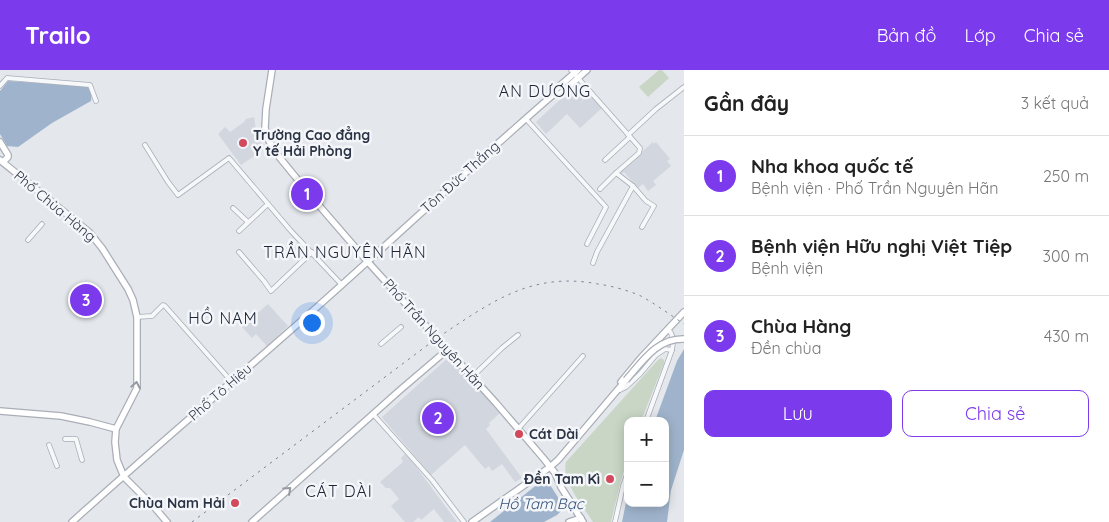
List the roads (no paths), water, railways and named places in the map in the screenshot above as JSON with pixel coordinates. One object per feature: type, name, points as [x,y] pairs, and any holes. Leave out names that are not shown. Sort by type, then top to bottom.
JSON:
[{"type":"main road","name":"Phố Trần Nguyên Hãn","points":[[272,70],[265,115],[265,128],[269,141],[280,158],[367,261],[550,467],[582,520]]},
{"type":"main road","name":"Tôn Đức Thắng","points":[[367,261],[526,118],[554,94],[560,94],[575,73],[587,70]]},
{"type":"main road","name":"Phố Chùa Hàng","points":[[0,142],[8,155],[2,161],[88,232],[99,244],[133,299],[137,317],[137,388],[116,429],[115,442],[117,460],[124,477]]},
{"type":"main road","name":"Phố Tô Hiệu","points":[[72,522],[367,261]]},
{"type":"main road","points":[[615,392],[624,378],[684,312]]},
{"type":"main road","points":[[472,522],[550,467],[649,353],[671,340],[684,339]]},
{"type":"main road","points":[[252,522],[447,350]]},
{"type":"main road","points":[[0,411],[61,416],[116,429]]},
{"type":"main road","points":[[124,477],[155,508],[166,522]]},
{"type":"main road","points":[[569,522],[582,520]]},
{"type":"street","points":[[575,73],[640,148],[639,153],[600,188]]},
{"type":"street","points":[[0,77],[90,85],[96,101]]},
{"type":"street","points":[[0,86],[7,78]]},
{"type":"street","points":[[604,160],[656,109],[684,87]]},
{"type":"street","points":[[526,118],[606,207],[587,244]]},
{"type":"street","points":[[145,146],[178,195],[229,158],[291,231],[342,285]]},
{"type":"street","points":[[616,172],[633,186],[646,201],[654,206],[642,227]]},
{"type":"street","points":[[592,262],[633,186]]},
{"type":"street","points":[[239,231],[268,204]]},
{"type":"street","points":[[233,208],[248,222]]},
{"type":"street","points":[[28,240],[42,224]]},
{"type":"street","points":[[239,252],[271,291],[312,252]]},
{"type":"street","points":[[137,317],[152,316],[163,305],[165,306],[232,382]]},
{"type":"street","points":[[381,344],[401,327]]},
{"type":"street","points":[[647,417],[674,342],[672,333],[668,329]]},
{"type":"street","points":[[472,377],[518,335]]},
{"type":"street","points":[[615,392],[626,387],[656,355],[665,349],[672,350]]},
{"type":"street","points":[[518,429],[583,356]]},
{"type":"street","points":[[373,414],[432,480],[464,522]]},
{"type":"street","points":[[65,439],[76,439],[82,460]]},
{"type":"street","points":[[49,445],[57,466]]},
{"type":"street","points":[[615,522],[624,483]]},
{"type":"water","points":[[8,81],[87,86],[91,94],[91,101],[52,123],[18,147],[7,146],[0,134],[0,91]]},
{"type":"water","points":[[684,349],[684,450],[671,490],[669,506],[669,417],[656,417],[677,361]]},
{"type":"water","name":"Hồ Tam Bạc","points":[[542,483],[550,485],[563,505],[557,515],[544,522],[490,522],[534,487]]},
{"type":"water","points":[[625,507],[669,507],[667,522],[622,522]]},
{"type":"railway","points":[[192,522],[437,338],[475,313],[512,293],[552,282],[574,281],[603,285],[639,295],[684,324]]},
{"type":"place","name":"Trường Cao đẳng Y tế Hải Phòng","points":[[243,143]]},
{"type":"place","name":"Nha khoa quốc tế","points":[[307,194]]},
{"type":"place","name":"Chùa Hàng","points":[[86,300]]},
{"type":"place","name":"Bệnh viện Hữu nghị Việt Tiệp","points":[[438,418]]},
{"type":"place","name":"Cát Dài","points":[[519,434]]},
{"type":"place","name":"Đền Tam Kì","points":[[610,479]]},
{"type":"place","name":"Chùa Nam Hải","points":[[235,503]]},
{"type":"district","name":"AN DƯƠNG","points":[[545,91]]},
{"type":"district","name":"TRẦN NGUYÊN HÃN","points":[[345,252]]},
{"type":"district","name":"HỒ NAM","points":[[223,318]]},
{"type":"district","name":"CÁT DÀI","points":[[339,491]]}]
